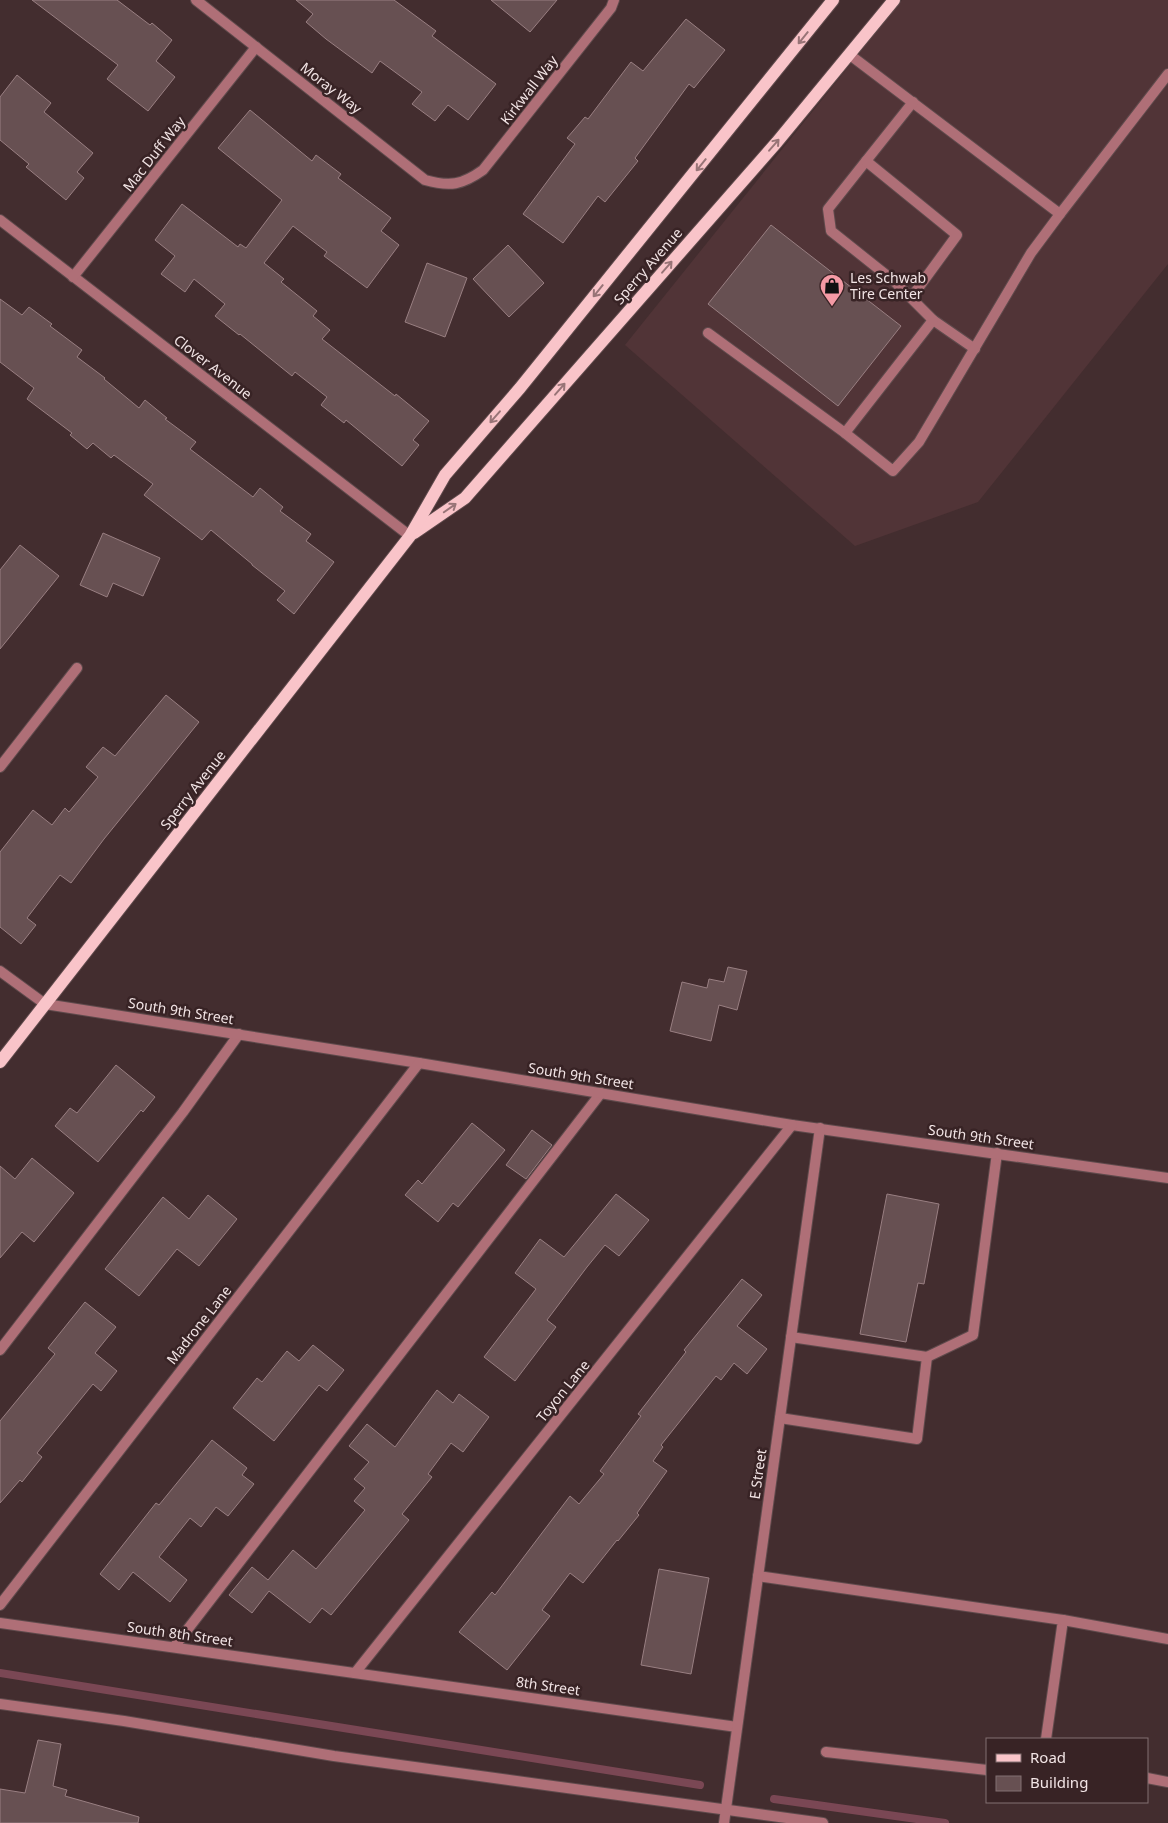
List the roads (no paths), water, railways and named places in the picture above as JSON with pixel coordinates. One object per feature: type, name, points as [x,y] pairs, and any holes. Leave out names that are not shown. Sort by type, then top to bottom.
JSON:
[{"type":"main road","name":"Sperry Avenue","points":[[0,1062],[410,536],[445,475],[520,388],[833,0]]},
{"type":"main road","name":"Sperry Avenue","points":[[410,536],[464,498],[777,142],[894,0]]},
{"type":"street","name":"Moray Way","points":[[196,0],[425,180],[438,184],[454,184]]},
{"type":"street","name":"Kirkwall Way","points":[[454,184],[469,180],[483,170],[611,8],[614,0]]},
{"type":"street","name":"Mac Duff Way","points":[[73,278],[256,47]]},
{"type":"street","points":[[850,55],[1060,214]]},
{"type":"street","points":[[708,333],[845,433],[893,471],[919,442],[1031,253],[1168,74]]},
{"type":"street","points":[[913,102],[828,209],[831,231],[895,282],[933,320],[974,349]]},
{"type":"street","points":[[866,160],[957,236],[911,298]]},
{"type":"street","name":"Clover Avenue","points":[[0,220],[410,536]]},
{"type":"street","points":[[845,433],[933,320]]},
{"type":"street","points":[[0,767],[77,668]]},
{"type":"street","name":"South 9th Street","points":[[0,971],[45,1004],[419,1063],[792,1125],[1168,1178]]},
{"type":"street","points":[[0,1350],[183,1112],[239,1034]]},
{"type":"street","name":"Madrone Lane","points":[[0,1605],[419,1063]]},
{"type":"street","points":[[174,1647],[601,1093]]},
{"type":"street","name":"Toyon Lane","points":[[355,1673],[792,1125]]},
{"type":"street","name":"E Street","points":[[724,1823],[820,1128]]},
{"type":"street","points":[[791,1337],[927,1356],[973,1335],[997,1153]]},
{"type":"street","points":[[780,1418],[917,1440],[927,1356]]},
{"type":"street","points":[[758,1576],[1063,1620],[1168,1639]]},
{"type":"street","points":[[1046,1738],[1063,1620]]},
{"type":"street","name":"South 8th Street","points":[[0,1623],[355,1673]]},
{"type":"street","name":"8th Street","points":[[355,1673],[737,1727]]},
{"type":"street","points":[[0,1704],[124,1721],[334,1756],[823,1823]]},
{"type":"street","points":[[826,1752],[986,1770]]},
{"type":"street","points":[[1148,1778],[1168,1782]]},
{"type":"waterway","points":[[0,1673],[700,1785]]},
{"type":"waterway","points":[[774,1799],[945,1823]]},
{"type":"place","name":"Les Schwab Tire Center","points":[[832,307]]}]
